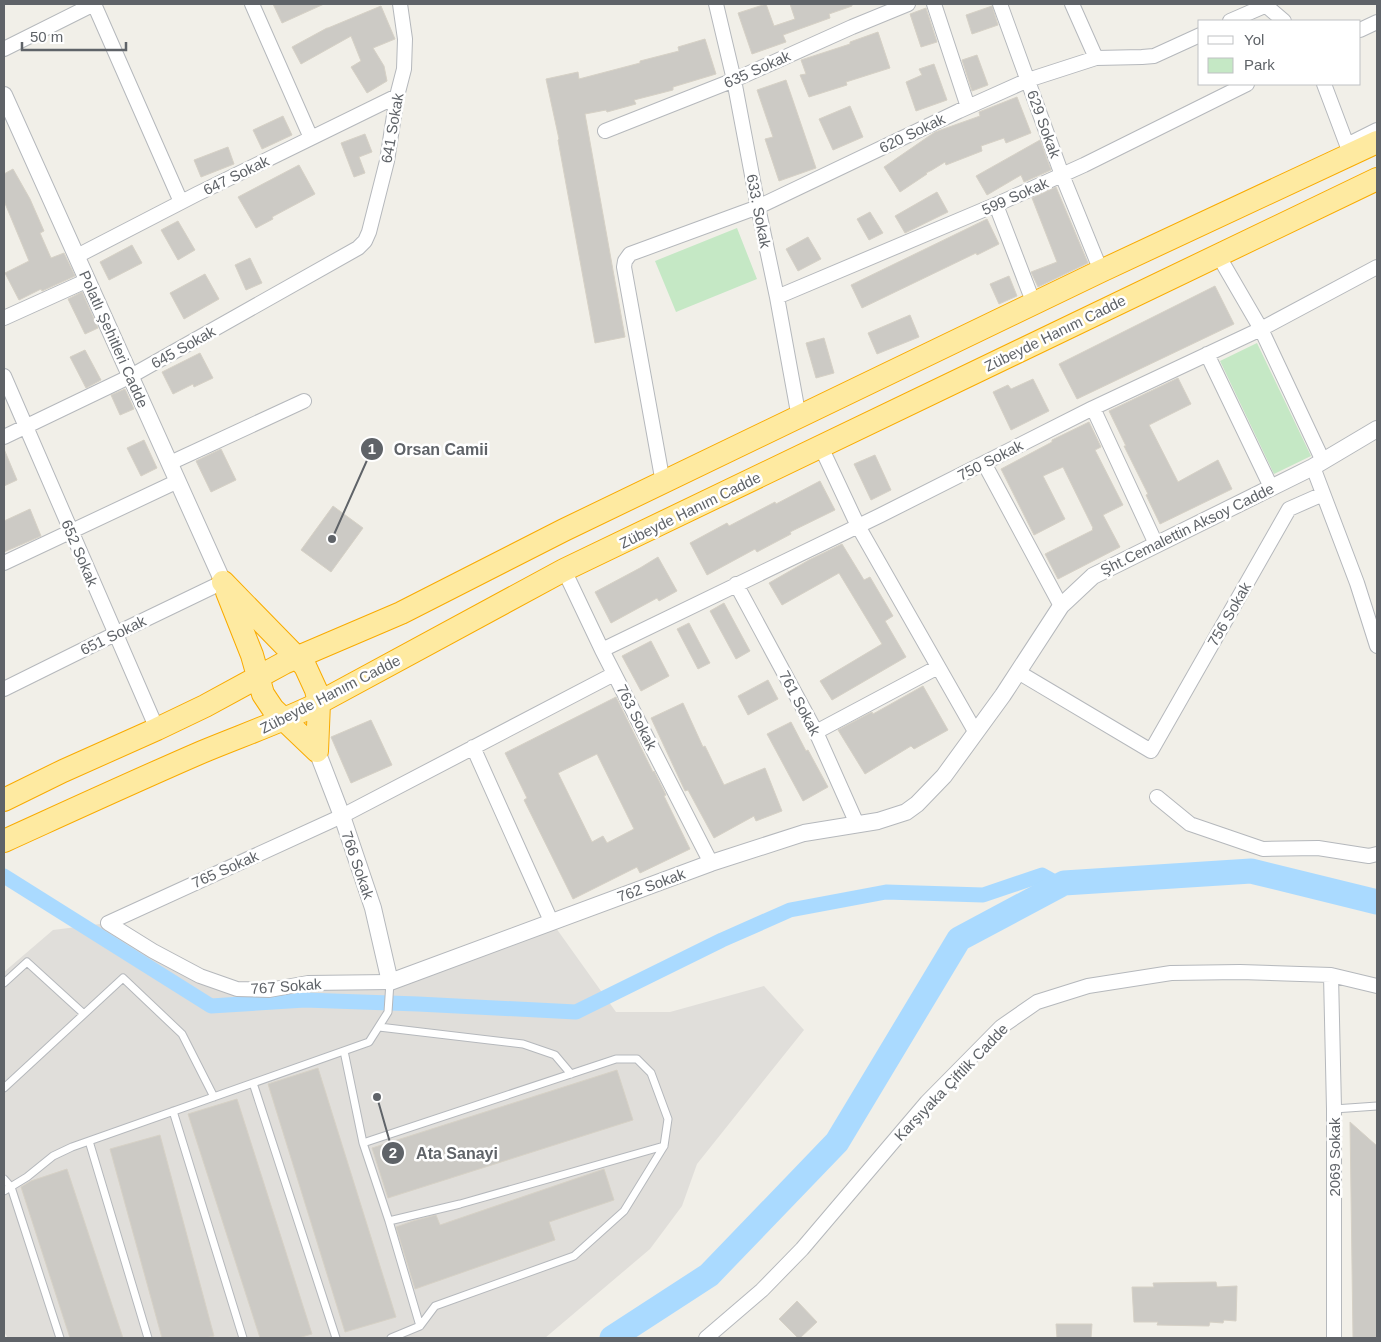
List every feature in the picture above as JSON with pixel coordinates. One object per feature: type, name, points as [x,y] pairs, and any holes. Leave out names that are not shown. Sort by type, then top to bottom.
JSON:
[{"type":"highway","points":[[4,800],[63,770],[205,706],[259,676],[401,613],[564,530],[1101,271],[1377,142]]},
{"type":"highway","name":"Zübeyde Hanım Cadde","points":[[4,841],[195,755],[284,720],[319,703],[564,570],[1377,179]]},
{"type":"highway","points":[[223,582],[305,666],[312,680],[319,703],[317,750]]},
{"type":"highway","points":[[223,582],[259,676],[263,694],[273,709],[317,750]]},
{"type":"street","points":[[4,49],[94,4],[181,202]]},
{"type":"street","points":[[252,4],[311,138]]},
{"type":"street","name":"641 Sokak","points":[[358,248],[365,241],[369,232],[387,161],[397,96],[404,69],[405,38],[400,4]]},
{"type":"street","name":"633. Sokak","points":[[716,4],[734,80],[799,418]]},
{"type":"street","name":"635 Sokak","points":[[605,131],[734,80],[908,4]]},
{"type":"street","points":[[934,4],[968,107]]},
{"type":"street","name":"629 Sokak","points":[[1000,4],[1062,175],[1101,271]]},
{"type":"street","points":[[1072,4],[1096,58]]},
{"type":"street","points":[[1232,20],[1266,4],[1283,20]]},
{"type":"street","points":[[1361,30],[1377,22]]},
{"type":"street","name":"620 Sokak","points":[[663,483],[625,275],[625,261],[630,254],[758,207],[1028,80],[1096,58],[1154,56],[1198,36]]},
{"type":"street","name":"599 Sokak","points":[[777,297],[996,205],[1084,165],[1245,85]]},
{"type":"street","points":[[1324,85],[1347,145],[1377,130]]},
{"type":"street","name":"Polatlı Şehitleri Cadde","points":[[4,95],[223,582]]},
{"type":"street","name":"647 Sokak","points":[[77,256],[181,202],[397,96]]},
{"type":"street","points":[[996,205],[1034,304]]},
{"type":"street","name":"645 Sokak","points":[[4,437],[131,376],[358,248]]},
{"type":"street","points":[[1218,255],[1261,329],[1318,464],[1323,494],[1357,582],[1377,646]]},
{"type":"street","name":"750 Sokak","points":[[602,650],[858,526],[1093,408],[1261,329],[1377,267]]},
{"type":"street","points":[[4,318],[88,280]]},
{"type":"street","points":[[1207,354],[1270,487]]},
{"type":"street","name":"652 Sokak","points":[[4,376],[157,729]]},
{"type":"street","points":[[170,464],[304,401]]},
{"type":"street","points":[[1093,408],[1156,544]]},
{"type":"street","name":"Şht.Cemalettin Aksoy Cadde","points":[[917,804],[944,776],[1003,696],[1061,606],[1093,576],[1318,464],[1377,429]]},
{"type":"street","points":[[821,447],[858,526],[976,733]]},
{"type":"street","points":[[984,463],[1061,606]]},
{"type":"street","points":[[4,563],[178,481]]},
{"type":"street","name":"756 Sokak","points":[[1018,672],[1151,751],[1289,508],[1323,494]]},
{"type":"street","name":"763 Sokak","points":[[564,570],[614,674],[711,863]]},
{"type":"street","name":"651 Sokak","points":[[4,689],[223,582]]},
{"type":"street","name":"761 Sokak","points":[[736,584],[816,732],[857,824]]},
{"type":"street","points":[[816,732],[938,666]]},
{"type":"street","name":"765 Sokak","points":[[108,923],[342,816],[614,674]]},
{"type":"street","points":[[473,747],[552,921]]},
{"type":"street","name":"766 Sokak","points":[[317,750],[342,816],[373,908],[390,982]]},
{"type":"street","points":[[1156,797],[1190,824],[1263,849],[1318,848],[1369,856],[1377,854]]},
{"type":"street","name":"762 Sokak","points":[[390,982],[711,863],[804,833],[878,821],[906,812],[917,804]]},
{"type":"street","name":"767 Sokak","points":[[108,923],[153,951],[200,976],[237,989],[269,990],[308,983],[390,982]]},
{"type":"street","name":"Karşıyaka Çiftlik Cadde","points":[[706,1338],[762,1290],[802,1249],[927,1102],[1001,1026],[1037,1002],[1088,986],[1171,973],[1240,972],[1331,975],[1377,986]]},
{"type":"street","name":"2069 Sokak","points":[[1331,975],[1334,1109],[1334,1338]]},
{"type":"lane","points":[[4,983],[27,962],[84,1014]]},
{"type":"lane","points":[[4,1088],[123,978],[182,1034],[214,1097]]},
{"type":"lane","points":[[4,1192],[27,1177],[53,1156],[72,1147],[369,1042],[388,1012],[390,982]]},
{"type":"lane","points":[[379,1027],[523,1044],[555,1055],[571,1074]]},
{"type":"lane","points":[[344,1051],[363,1143],[389,1221],[420,1326]]},
{"type":"lane","points":[[363,1143],[616,1059],[637,1059],[651,1073],[668,1119],[664,1146],[624,1211],[574,1256],[435,1306],[420,1326],[391,1338]]},
{"type":"lane","points":[[253,1083],[336,1338]]},
{"type":"lane","points":[[1334,1109],[1377,1106]]},
{"type":"lane","points":[[173,1111],[243,1338]]},
{"type":"lane","points":[[89,1141],[148,1338]]},
{"type":"lane","points":[[389,1221],[460,1204],[664,1146]]},
{"type":"lane","points":[[4,1179],[11,1187],[60,1338]]},
{"type":"shaded area","points":[[551,921],[616,1012],[670,1012],[764,986],[804,1030],[697,1164],[682,1206],[650,1249],[545,1338],[8,1338],[4,1332],[4,972],[53,930],[108,923],[237,989],[390,982]]},
{"type":"green space","points":[[737,228],[757,279],[676,312],[655,261]]},
{"type":"green space","points":[[1257,343],[1311,456],[1274,474],[1220,361]]},
{"type":"building","points":[[273,4],[324,4],[282,23]]},
{"type":"building","points":[[766,4],[774,26],[795,19],[790,4],[852,4],[852,6],[829,14],[830,18],[783,35],[786,42],[752,54],[738,13]]},
{"type":"building","points":[[381,6],[395,39],[373,48],[384,66],[387,81],[367,93],[351,67],[361,61],[351,36],[301,64],[292,47],[327,28]]},
{"type":"building","points":[[992,6],[998,25],[972,34],[966,15]]},
{"type":"building","points":[[926,8],[937,42],[921,47],[910,14]]},
{"type":"building","points":[[878,32],[890,68],[846,82],[847,85],[809,97],[800,75],[806,74],[801,60],[850,44],[850,42]]},
{"type":"building","points":[[705,39],[716,74],[673,87],[673,90],[634,100],[636,104],[607,112],[606,110],[585,114],[625,337],[595,343],[559,139],[546,79],[578,72],[579,79],[679,51],[678,47]]},
{"type":"building","points":[[977,55],[988,85],[972,91],[962,60]]},
{"type":"building","points":[[934,64],[947,100],[916,111],[906,82],[922,75],[919,69]]},
{"type":"building","points":[[786,80],[816,168],[779,181],[765,139],[773,137],[757,90]]},
{"type":"building","points":[[1017,97],[1031,133],[1006,143],[1004,138],[981,146],[982,151],[946,165],[945,162],[900,192],[884,167],[935,132],[980,116],[979,112]]},
{"type":"building","points":[[850,106],[863,137],[833,150],[819,119]]},
{"type":"building","points":[[283,116],[292,135],[262,149],[253,130]]},
{"type":"building","points":[[365,134],[372,152],[359,157],[365,173],[354,177],[341,143]]},
{"type":"building","points":[[1040,140],[1051,170],[1024,182],[1021,175],[987,195],[976,176]]},
{"type":"building","points":[[228,147],[234,164],[201,177],[194,160]]},
{"type":"building","points":[[299,165],[315,194],[272,217],[273,219],[256,228],[238,197]]},
{"type":"building","points":[[13,169],[30,199],[44,231],[40,233],[51,258],[64,253],[75,276],[19,300],[5,273],[29,261],[4,201],[4,174]]},
{"type":"building","points":[[1056,187],[1088,263],[1038,287],[1031,272],[1057,262],[1032,198]]},
{"type":"building","points":[[937,192],[948,212],[905,233],[895,216]]},
{"type":"building","points":[[870,212],[883,233],[869,240],[857,219]]},
{"type":"building","points":[[987,219],[999,244],[977,255],[976,253],[862,308],[851,285]]},
{"type":"building","points":[[178,221],[195,250],[178,260],[161,230]]},
{"type":"building","points":[[808,237],[821,259],[798,271],[786,249]]},
{"type":"building","points":[[132,245],[142,263],[109,280],[100,262]]},
{"type":"building","points":[[250,258],[262,283],[246,290],[235,265]]},
{"type":"building","points":[[205,274],[219,299],[184,319],[170,293]]},
{"type":"building","points":[[1009,276],[1017,296],[999,304],[990,284]]},
{"type":"building","points":[[1215,286],[1234,324],[1077,399],[1059,364]]},
{"type":"building","points":[[82,292],[98,328],[85,334],[68,299]]},
{"type":"building","points":[[910,315],[919,337],[877,354],[868,333]]},
{"type":"building","points":[[824,338],[834,373],[816,378],[806,343]]},
{"type":"building","points":[[85,350],[101,380],[86,388],[70,357]]},
{"type":"building","points":[[200,353],[213,378],[194,387],[193,384],[173,394],[162,372]]},
{"type":"building","points":[[1178,378],[1191,404],[1149,425],[1178,482],[1218,460],[1232,489],[1160,524],[1109,411]]},
{"type":"building","points":[[1033,379],[1049,411],[1011,430],[993,392],[1008,385],[1011,389]]},
{"type":"building","points":[[125,389],[134,409],[120,415],[111,395]]},
{"type":"building","points":[[1089,422],[1101,447],[1095,450],[1123,505],[1103,515],[1120,547],[1058,579],[1045,554],[1093,530],[1063,467],[1043,476],[1065,519],[1034,535],[1001,469],[1052,442],[1052,440]]},
{"type":"building","points":[[144,440],[157,468],[141,476],[127,448]]},
{"type":"building","points":[[4,449],[17,480],[4,486]]},
{"type":"building","points":[[221,449],[236,480],[211,492],[196,461]]},
{"type":"building","points":[[875,455],[891,490],[871,500],[854,464]]},
{"type":"building","points":[[820,481],[835,510],[790,532],[791,534],[757,552],[755,549],[707,575],[690,543],[727,523],[729,526]]},
{"type":"building","points":[[333,506],[363,528],[331,572],[301,550]]},
{"type":"building","points":[[30,509],[41,536],[4,552],[4,521]]},
{"type":"building","points":[[842,544],[864,580],[870,577],[893,616],[885,621],[906,657],[832,700],[820,681],[882,644],[839,573],[782,605],[769,583]]},
{"type":"building","points":[[658,557],[677,591],[659,601],[657,598],[611,623],[595,592]]},
{"type":"building","points":[[724,603],[750,651],[736,659],[710,611]]},
{"type":"building","points":[[689,623],[710,663],[698,669],[677,629]]},
{"type":"building","points":[[651,641],[669,676],[641,691],[622,656]]},
{"type":"building","points":[[768,680],[778,699],[748,715],[738,696]]},
{"type":"building","points":[[923,686],[948,730],[914,749],[911,746],[865,774],[838,730],[872,712],[873,714]]},
{"type":"building","points":[[616,697],[666,795],[664,796],[690,849],[640,873],[637,867],[573,899],[524,800],[527,798],[505,753]],"holes":[[[597,754],[634,829],[607,843],[603,836],[592,842],[558,773]]]},
{"type":"building","points":[[683,703],[703,747],[705,746],[724,785],[765,768],[782,811],[756,821],[754,816],[714,838],[688,790],[685,791],[651,718]]},
{"type":"building","points":[[371,720],[392,765],[351,783],[331,737]]},
{"type":"building","points":[[791,722],[828,787],[803,801],[767,734]]},
{"type":"building","points":[[318,1068],[396,1317],[345,1332],[268,1084]]},
{"type":"building","points":[[617,1070],[633,1120],[388,1198],[372,1148]]},
{"type":"building","points":[[237,1099],[312,1334],[298,1338],[260,1338],[188,1114]]},
{"type":"building","points":[[1350,1122],[1377,1146],[1377,1338],[1353,1338]]},
{"type":"building","points":[[160,1135],[214,1336],[205,1338],[162,1338],[110,1149]]},
{"type":"building","points":[[67,1169],[123,1338],[70,1338],[21,1187],[31,1181]]},
{"type":"building","points":[[604,1169],[614,1200],[549,1222],[555,1240],[415,1289],[396,1227],[436,1215],[440,1225]]},
{"type":"building","points":[[1216,1282],[1217,1287],[1237,1286],[1236,1321],[1210,1322],[1209,1326],[1157,1325],[1158,1322],[1134,1322],[1132,1287],[1154,1287],[1153,1283]]},
{"type":"building","points":[[797,1301],[817,1322],[800,1338],[779,1319]]},
{"type":"building","points":[[1056,1324],[1092,1324],[1091,1338],[1057,1338]]},
{"type":"waterway","points":[[612,1338],[709,1275],[837,1142],[959,939],[1064,883],[1251,871],[1377,902]]},
{"type":"waterway","points":[[4,876],[211,1006],[305,1000],[576,1012],[722,940],[790,910],[886,892],[983,895],[1042,875],[1060,885]]},
{"type":"place","name":"Orsan Camii","points":[[332,539]]},
{"type":"place","name":"Ata Sanayi","points":[[377,1097]]}]
